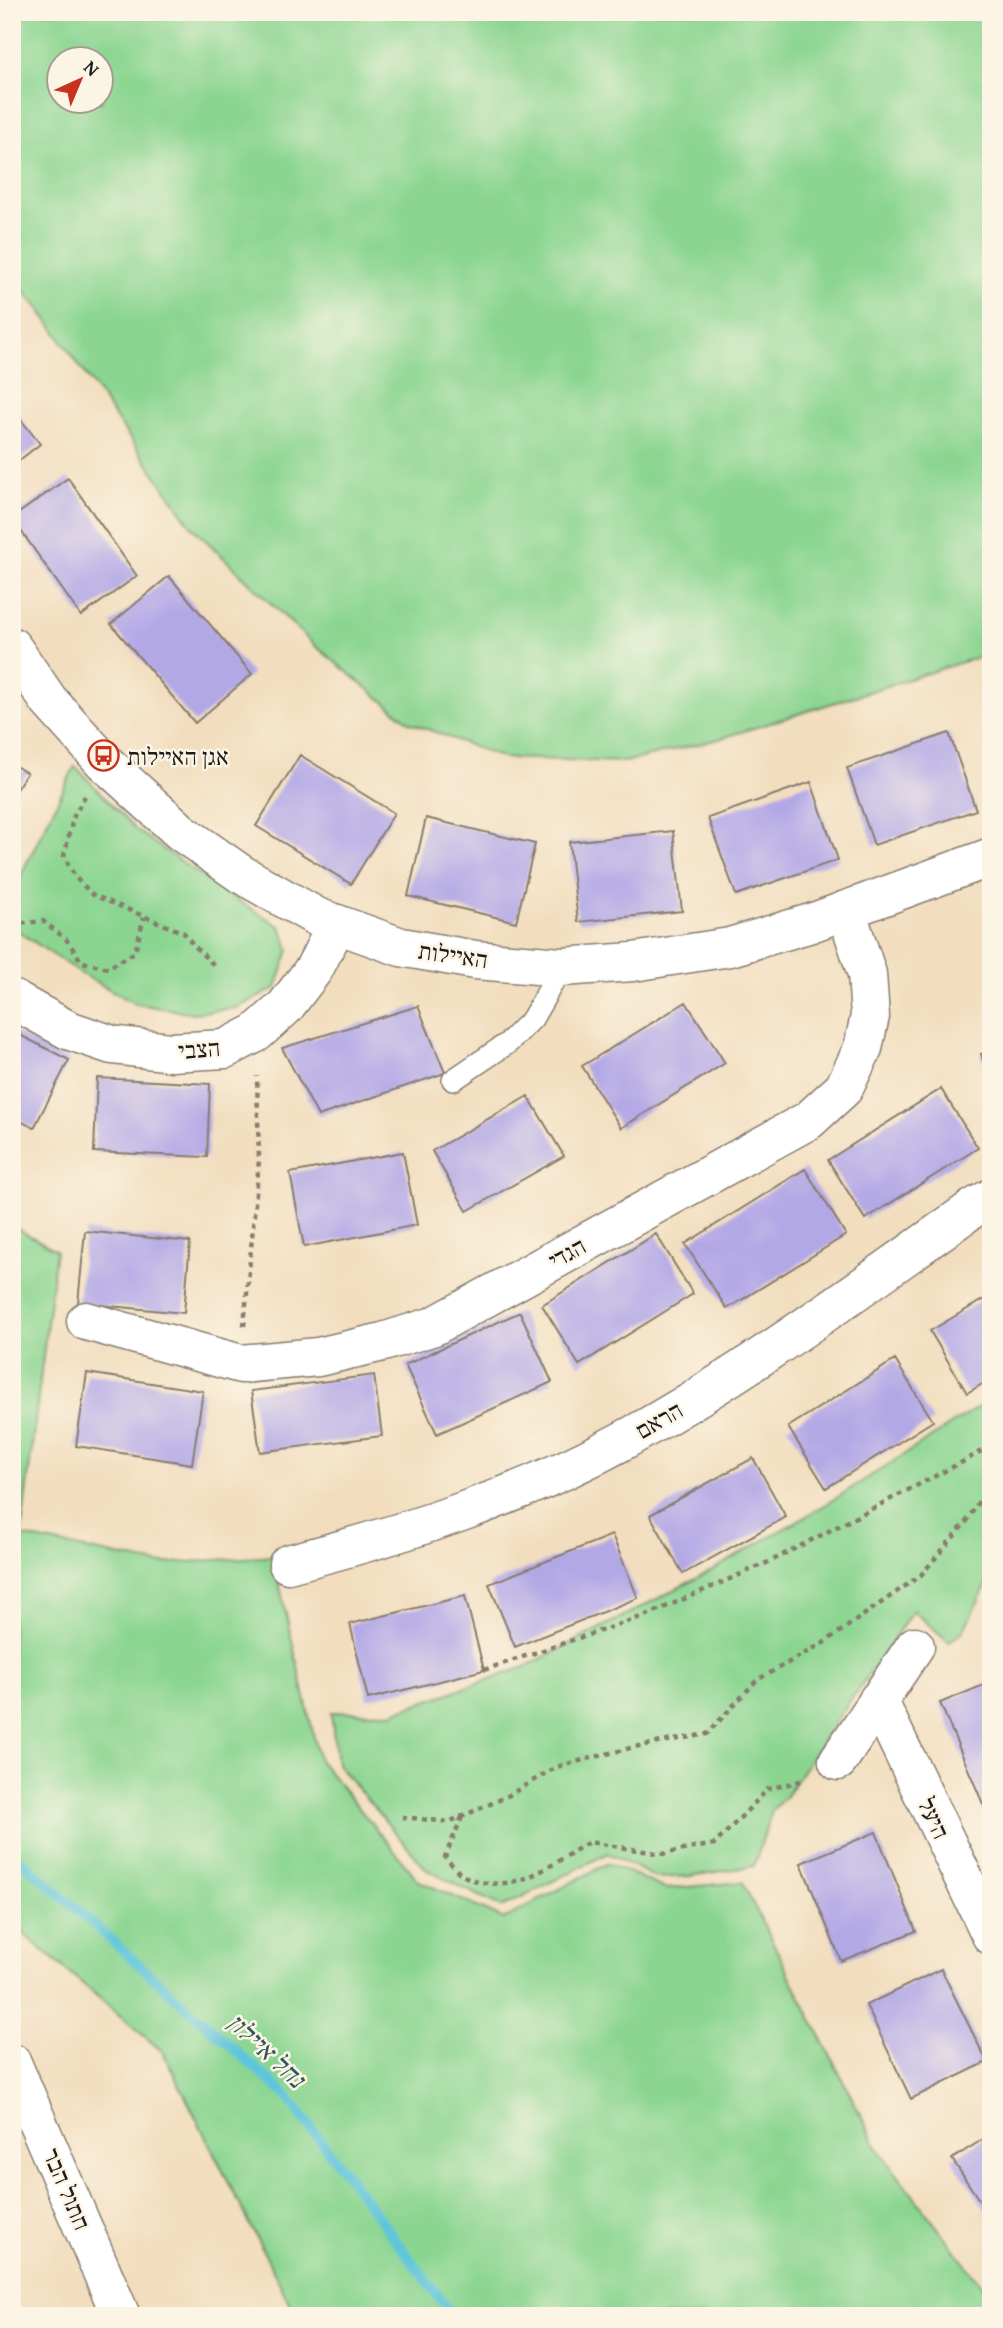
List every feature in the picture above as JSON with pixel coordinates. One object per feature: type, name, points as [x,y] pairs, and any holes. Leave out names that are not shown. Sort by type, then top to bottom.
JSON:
[{"type":"street","name":"האיילות","points":[[12,647],[49,701],[104,762],[181,832],[241,874],[317,917],[401,947],[475,960],[562,967],[633,962],[730,947],[811,923],[991,857]]},
{"type":"street","name":"הגדי","points":[[86,1321],[241,1364],[318,1357],[383,1342],[434,1326],[809,1120],[844,1088],[863,1048],[870,1016],[867,974],[846,910]]},
{"type":"street","name":"הצבי","points":[[12,999],[68,1030],[112,1045],[171,1052],[225,1049],[256,1033],[285,1007],[314,969],[337,924]]},
{"type":"street","name":"הראם","points":[[288,1564],[363,1545],[456,1514],[537,1483],[625,1440],[771,1349],[991,1198]]},
{"type":"street","points":[[838,1761],[915,1646]]},
{"type":"street","name":"היעל","points":[[878,1700],[991,1935]]},
{"type":"street","name":"חתול הבר","points":[[12,2063],[121,2316]]},
{"type":"lane","points":[[453,1080],[508,1043],[532,1019],[562,967]]},
{"type":"path","points":[[104,762],[73,818],[64,856],[75,877],[93,895],[184,933],[215,966]]},
{"type":"path","points":[[12,926],[43,921],[66,939],[82,962],[108,968],[135,952],[144,917]]},
{"type":"path","points":[[241,1364],[259,1160],[256,1033]]},
{"type":"path","points":[[484,1670],[648,1615],[771,1561],[991,1445]]},
{"type":"path","points":[[402,1817],[449,1822],[506,1797],[556,1767],[634,1747],[707,1734],[757,1680],[825,1642],[921,1575],[967,1521],[991,1481]]},
{"type":"path","points":[[463,1816],[445,1857],[463,1875],[494,1884],[525,1880],[589,1842],[662,1854],[715,1844],[768,1789],[803,1780],[838,1761]]},
{"type":"green space","points":[[12,12],[991,12],[991,653],[719,739],[625,762],[503,758],[409,722],[313,644],[192,527],[41,311],[12,277]]},
{"type":"green space","points":[[75,766],[136,830],[229,895],[281,927],[289,950],[276,988],[237,1008],[193,1013],[136,1004],[80,973],[12,927],[12,893]]},
{"type":"green space","points":[[12,1226],[56,1250],[21,1536],[158,1564],[273,1556],[319,1760],[419,1881],[504,1919],[608,1863],[665,1889],[742,1882],[878,2149],[991,2298],[991,2316],[296,2316],[163,2052],[12,1924]]},
{"type":"green space","points":[[991,1399],[991,1576],[963,1631],[949,1642],[913,1611],[786,1796],[772,1810],[754,1866],[691,1876],[656,1878],[608,1853],[502,1907],[427,1870],[337,1764],[331,1712],[391,1713],[525,1667],[711,1571],[830,1502]]},
{"type":"building","points":[[12,408],[40,444],[12,466]]},
{"type":"building","points":[[68,478],[137,576],[81,616],[12,518]]},
{"type":"building","points":[[169,576],[252,674],[195,723],[111,624]]},
{"type":"building","points":[[949,733],[976,810],[874,845],[847,768]]},
{"type":"building","points":[[300,755],[394,813],[351,884],[256,826]]},
{"type":"building","points":[[12,764],[27,773],[12,795]]},
{"type":"building","points":[[811,782],[838,860],[736,895],[708,818]]},
{"type":"building","points":[[426,818],[535,844],[516,922],[408,896]]},
{"type":"building","points":[[673,831],[682,911],[578,922],[569,842]]},
{"type":"building","points":[[686,1002],[725,1063],[621,1128],[582,1066]]},
{"type":"building","points":[[418,1006],[445,1073],[318,1116],[282,1048]]},
{"type":"building","points":[[12,1031],[69,1060],[34,1128],[12,1117]]},
{"type":"building","points":[[991,1051],[991,1080],[990,1081],[981,1054]]},
{"type":"building","points":[[97,1078],[210,1084],[207,1157],[94,1152]]},
{"type":"building","points":[[941,1089],[978,1148],[865,1219],[828,1160]]},
{"type":"building","points":[[528,1096],[564,1156],[467,1211],[432,1151]]},
{"type":"building","points":[[403,1152],[417,1225],[304,1247],[290,1173]]},
{"type":"building","points":[[805,1169],[846,1235],[727,1309],[685,1244]]},
{"type":"building","points":[[85,1231],[190,1242],[184,1313],[78,1303]]},
{"type":"building","points":[[656,1234],[693,1294],[579,1365],[542,1305]]},
{"type":"building","points":[[991,1295],[991,1379],[967,1393],[930,1331]]},
{"type":"building","points":[[520,1312],[552,1382],[437,1434],[405,1365]]},
{"type":"building","points":[[895,1360],[933,1421],[826,1488],[788,1427]]},
{"type":"building","points":[[87,1373],[203,1391],[192,1464],[76,1446]]},
{"type":"building","points":[[374,1375],[382,1436],[260,1452],[251,1391]]},
{"type":"building","points":[[753,1458],[786,1517],[683,1574],[650,1515]]},
{"type":"building","points":[[612,1535],[638,1598],[515,1647],[489,1584]]},
{"type":"building","points":[[465,1596],[484,1670],[368,1699],[350,1624]]},
{"type":"building","points":[[991,1682],[991,1809],[986,1811],[940,1703]]},
{"type":"building","points":[[876,1832],[916,1931],[841,1961],[801,1863]]},
{"type":"building","points":[[941,1969],[987,2062],[911,2099],[866,2005]]},
{"type":"building","points":[[991,2134],[991,2218],[952,2159]]},
{"type":"waterway","name":"נחל איילון","points":[[12,1852],[287,2096],[453,2316]]},
{"type":"place","name":"אגן האיילות","points":[[104,756]]}]
